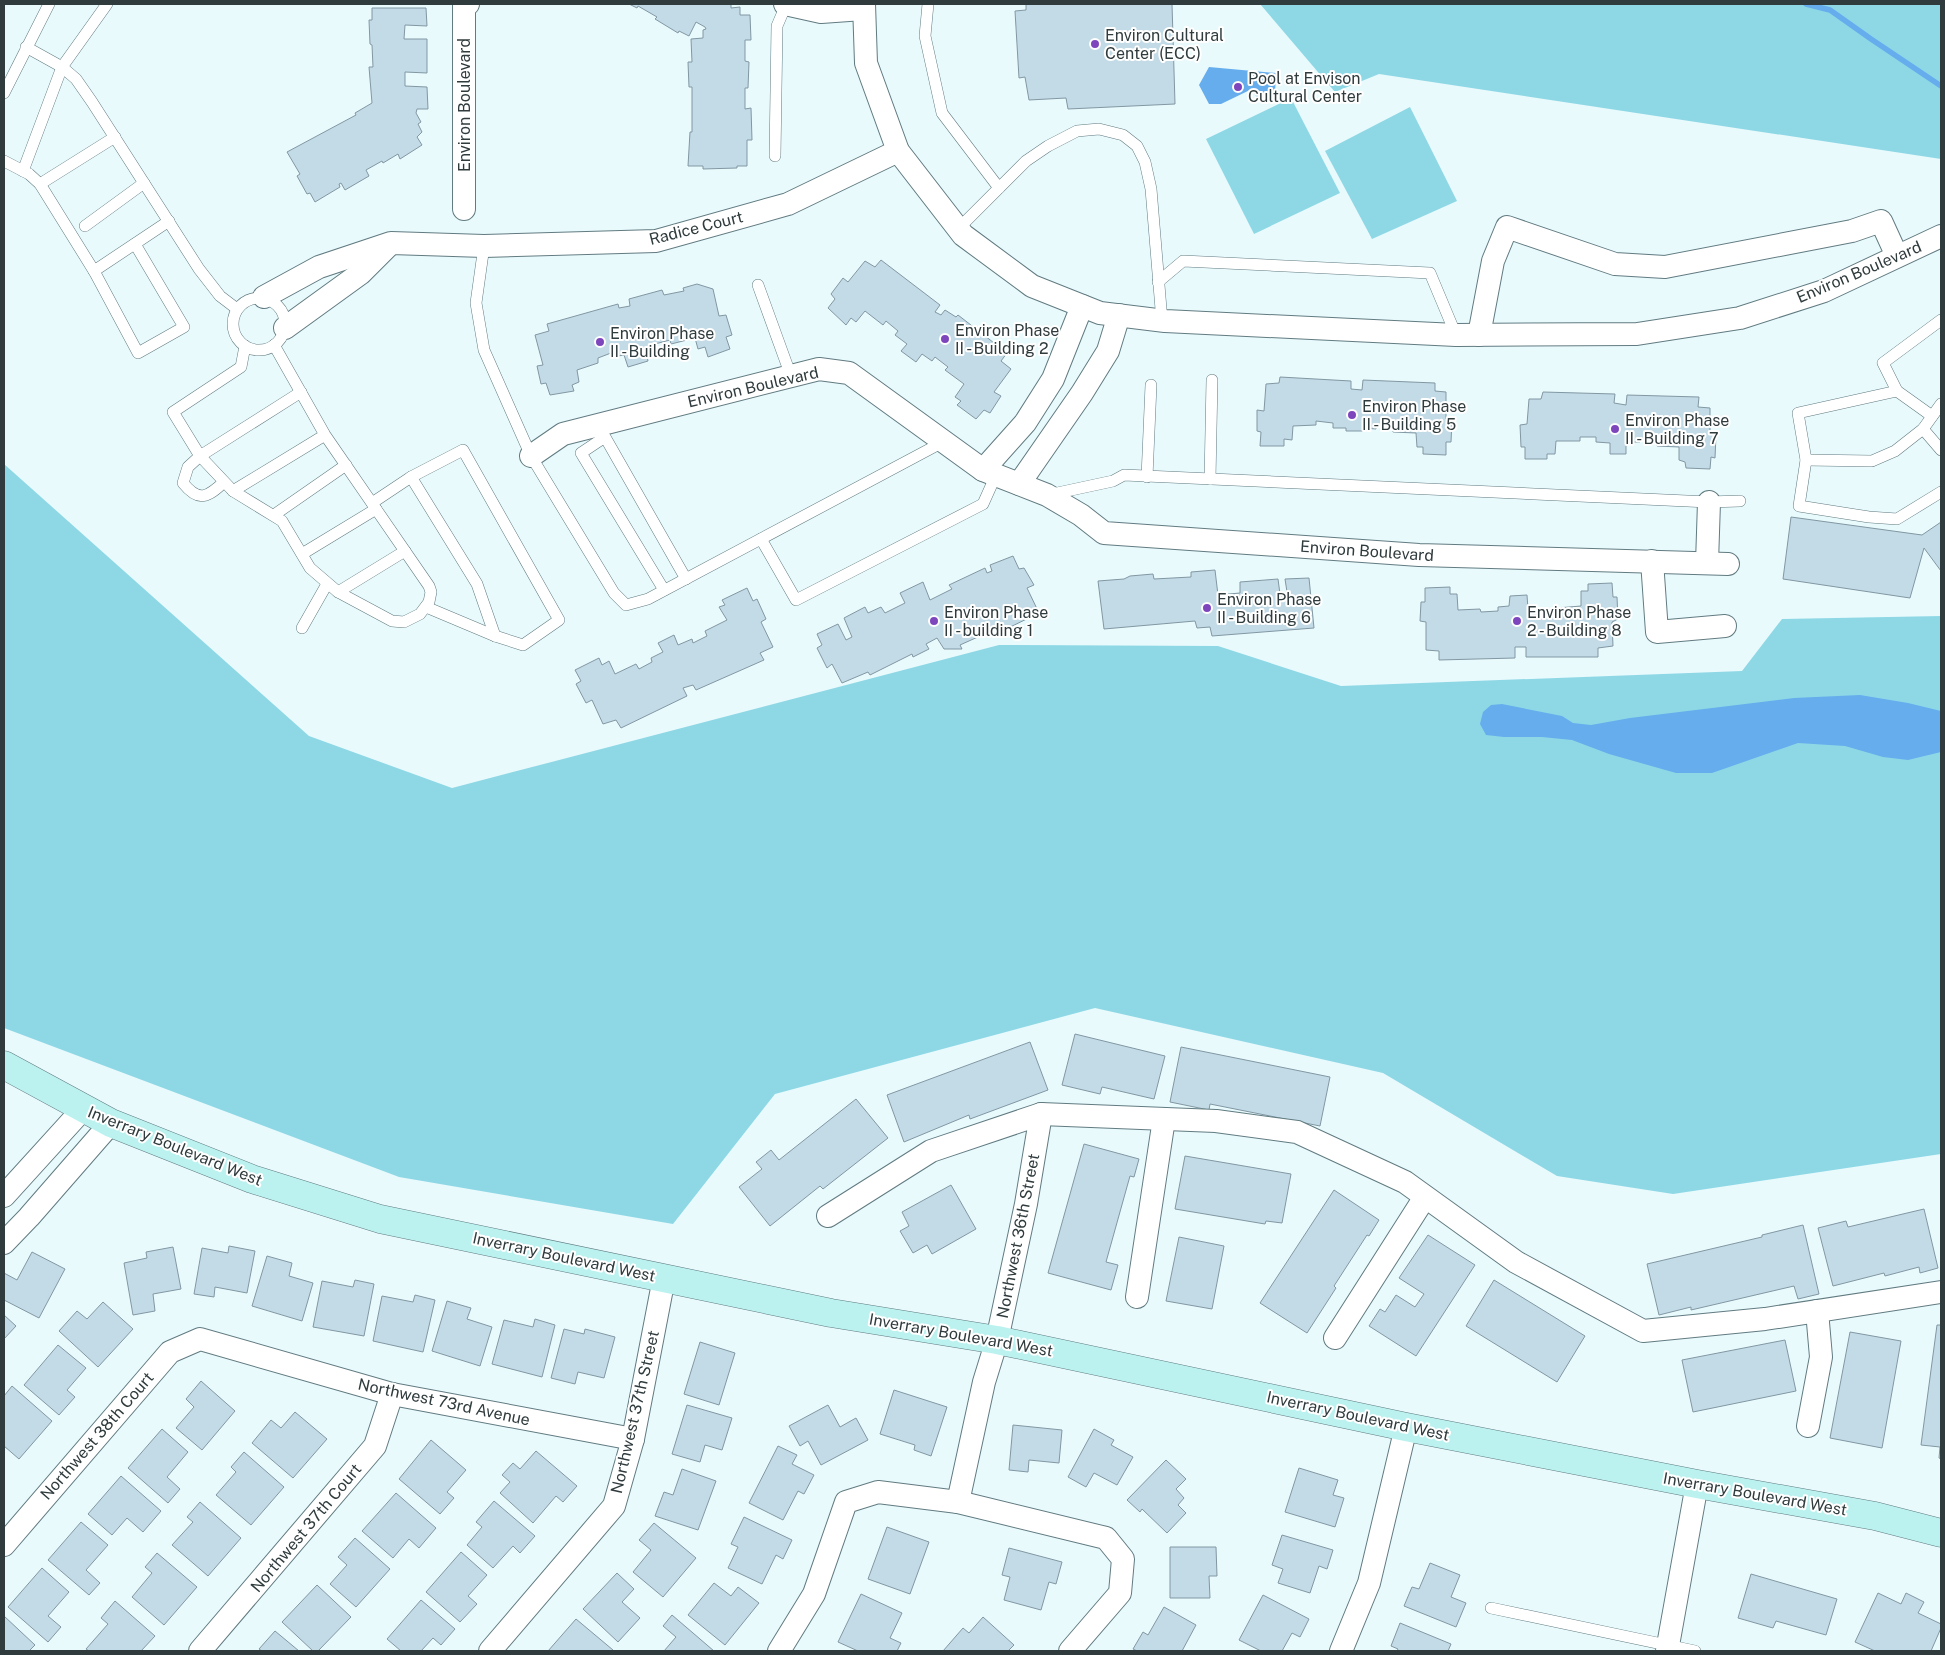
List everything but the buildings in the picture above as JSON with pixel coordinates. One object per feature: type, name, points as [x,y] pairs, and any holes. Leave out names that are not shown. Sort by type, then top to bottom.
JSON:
[{"type":"street","name":"Environ Boulevard","points":[[464,208],[464,6],[468,4]]},
{"type":"street","points":[[785,4],[821,12],[863,7]]},
{"type":"street","name":"Environ Boulevard","points":[[863,7],[866,63],[898,151],[958,229],[963,235],[1032,286],[1100,313],[1162,321],[1456,335],[1636,334],[1740,318],[1824,291],[1941,236]]},
{"type":"street","name":"Radice Court","points":[[264,297],[318,267],[391,243],[484,246],[656,241],[788,204],[898,151]]},
{"type":"street","points":[[1480,335],[1493,261],[1507,227],[1615,264],[1665,267],[1852,231],[1881,221],[1898,256]]},
{"type":"street","points":[[280,337],[361,272],[391,243]]},
{"type":"street","points":[[990,473],[1025,423],[1053,378],[1082,306]]},
{"type":"street","points":[[1019,484],[1082,393],[1108,351],[1120,315]]},
{"type":"street","name":"Environ Boulevard","points":[[532,456],[563,434],[819,369],[849,373],[943,442],[990,473],[1047,495],[1081,515],[1104,533],[1419,555],[1718,563],[1709,502]]},
{"type":"street","points":[[1652,562],[1657,632],[1725,626]]},
{"type":"street","name":"Inverrary Boulevard West","points":[[4,1064],[111,1123],[252,1179],[380,1219],[831,1313],[997,1340],[1406,1427],[1697,1484],[1875,1516],[1941,1533]]},
{"type":"street","points":[[4,1196],[83,1109]]},
{"type":"street","points":[[828,1216],[931,1151],[1041,1114],[1216,1121],[1297,1132],[1405,1182],[1516,1262],[1643,1331],[1765,1319],[1941,1292]]},
{"type":"street","name":"Northwest 36th Street","points":[[958,1502],[984,1382],[997,1340],[1026,1204],[1041,1114]]},
{"type":"street","points":[[1137,1297],[1164,1119]]},
{"type":"street","points":[[4,1243],[111,1123]]},
{"type":"street","points":[[1335,1338],[1425,1197]]},
{"type":"street","name":"Northwest 37th Street","points":[[490,1651],[614,1506],[633,1439],[664,1278]]},
{"type":"street","points":[[1808,1426],[1821,1357],[1817,1311]]},
{"type":"street","name":"Northwest 73rd Avenue","points":[[200,1339],[392,1394],[633,1439]]},
{"type":"street","name":"Northwest 38th Court","points":[[4,1545],[170,1352],[200,1339]]},
{"type":"street","name":"Northwest 37th Court","points":[[200,1651],[375,1446],[392,1394]]},
{"type":"street","points":[[1342,1651],[1369,1583],[1406,1427]]},
{"type":"street","points":[[1667,1648],[1697,1484]]},
{"type":"street","points":[[779,1651],[814,1594],[846,1502],[878,1492],[958,1502],[1106,1538],[1123,1558],[1120,1593],[1070,1651]]},
{"type":"lane","points":[[4,93],[26,46],[49,4]]},
{"type":"lane","points":[[23,171],[62,67],[107,4]]},
{"type":"lane","points":[[775,156],[777,26],[785,4]]},
{"type":"lane","points":[[928,4],[925,36],[942,114],[999,188]]},
{"type":"lane","points":[[26,46],[62,67],[76,80],[204,276],[220,296],[237,309]]},
{"type":"lane","points":[[958,229],[1026,161],[1048,146],[1077,131],[1100,129],[1123,135],[1136,146],[1145,162],[1151,189],[1162,321]]},
{"type":"lane","points":[[40,184],[115,137]]},
{"type":"lane","points":[[4,161],[29,174],[40,184],[94,271],[138,353],[184,327],[135,244]]},
{"type":"lane","points":[[85,226],[144,183]]},
{"type":"lane","points":[[94,271],[169,222]]},
{"type":"lane","points":[[484,246],[476,303],[484,350],[532,456],[614,593],[626,604],[648,599],[943,442]]},
{"type":"lane","points":[[1158,282],[1183,261],[1430,273],[1456,335]]},
{"type":"lane","points":[[758,285],[791,376]]},
{"type":"lane","points":[[264,297],[273,301],[281,308],[285,318],[280,337],[265,350],[254,350],[244,346],[237,339],[233,330],[233,319],[237,309],[244,302],[253,298],[264,297]]},
{"type":"lane","points":[[1932,416],[1896,392],[1883,363],[1941,320]]},
{"type":"lane","points":[[244,346],[240,367],[173,412],[200,456],[233,491],[282,520],[310,568],[327,584],[338,592],[392,621],[404,622],[413,619],[426,607],[430,598],[429,586],[326,435],[301,392],[280,337]]},
{"type":"lane","points":[[1210,479],[1212,380]]},
{"type":"lane","points":[[1147,477],[1151,385]]},
{"type":"lane","points":[[224,482],[211,495],[202,496],[191,492],[183,482],[188,467],[200,456],[301,392]]},
{"type":"lane","points":[[1896,392],[1798,413],[1806,460],[1799,506],[1869,517],[1897,519],[1941,492]]},
{"type":"lane","points":[[1806,460],[1872,461],[1894,451],[1923,429],[1941,404]]},
{"type":"lane","points":[[1923,429],[1941,450]]},
{"type":"lane","points":[[233,491],[326,435]]},
{"type":"lane","points":[[664,590],[581,453],[605,437],[686,579]]},
{"type":"lane","points":[[302,554],[374,506],[411,476],[463,450],[559,620],[523,645],[495,636],[426,607]]},
{"type":"lane","points":[[274,515],[346,465]]},
{"type":"lane","points":[[761,539],[796,600],[983,504],[990,473]]},
{"type":"lane","points":[[1047,495],[1113,481],[1124,475],[1709,502],[1740,501]]},
{"type":"lane","points":[[411,476],[476,584],[495,636]]},
{"type":"lane","points":[[338,592],[405,551]]},
{"type":"lane","points":[[302,628],[327,584]]},
{"type":"lane","points":[[1491,1608],[1667,1648],[1696,1651]]},
{"type":"shaded area","points":[[1260,4],[1941,4],[1941,159],[1379,74],[1335,92]]},
{"type":"shaded area","name":"Pool at Envison Cultural Center","points":[[1209,67],[1276,73],[1275,94],[1259,102],[1252,89],[1221,104],[1209,104],[1199,85]]},
{"type":"shaded area","points":[[1291,98],[1340,193],[1254,234],[1206,139]]},
{"type":"shaded area","points":[[1410,107],[1457,201],[1372,239],[1325,151]]},
{"type":"shaded area","points":[[4,464],[309,736],[452,788],[999,645],[1218,646],[1341,686],[1742,671],[1782,619],[1941,616],[1941,1154],[1673,1194],[1557,1176],[1383,1073],[1095,1008],[775,1094],[673,1224],[399,1177],[4,1028]]},
{"type":"shaded area","points":[[1860,695],[1941,711],[1941,752],[1908,760],[1883,757],[1845,746],[1798,743],[1712,773],[1676,773],[1609,754],[1572,740],[1486,735],[1480,724],[1483,712],[1491,705],[1502,704],[1562,716],[1573,723],[1591,725],[1630,718],[1794,698]]},
{"type":"waterway","points":[[1806,4],[1830,10],[1941,86]]},
{"type":"place","name":"Environ Cultural Center (ECC)","points":[[1095,44]]},
{"type":"place","name":"Pool at Envison Cultural Center","points":[[1238,87]]},
{"type":"place","name":"Environ Phase II - Building 2","points":[[945,339]]},
{"type":"place","name":"Environ Phase II - Building","points":[[600,342]]},
{"type":"place","name":"Environ Phase II - Building 5","points":[[1352,415]]},
{"type":"place","name":"Environ Phase II - Building 7","points":[[1615,429]]},
{"type":"place","name":"Environ Phase II - Building 6","points":[[1207,608]]},
{"type":"place","name":"Environ Phase II - building 1","points":[[934,621]]},
{"type":"place","name":"Environ Phase 2 - Building 8","points":[[1517,621]]}]
